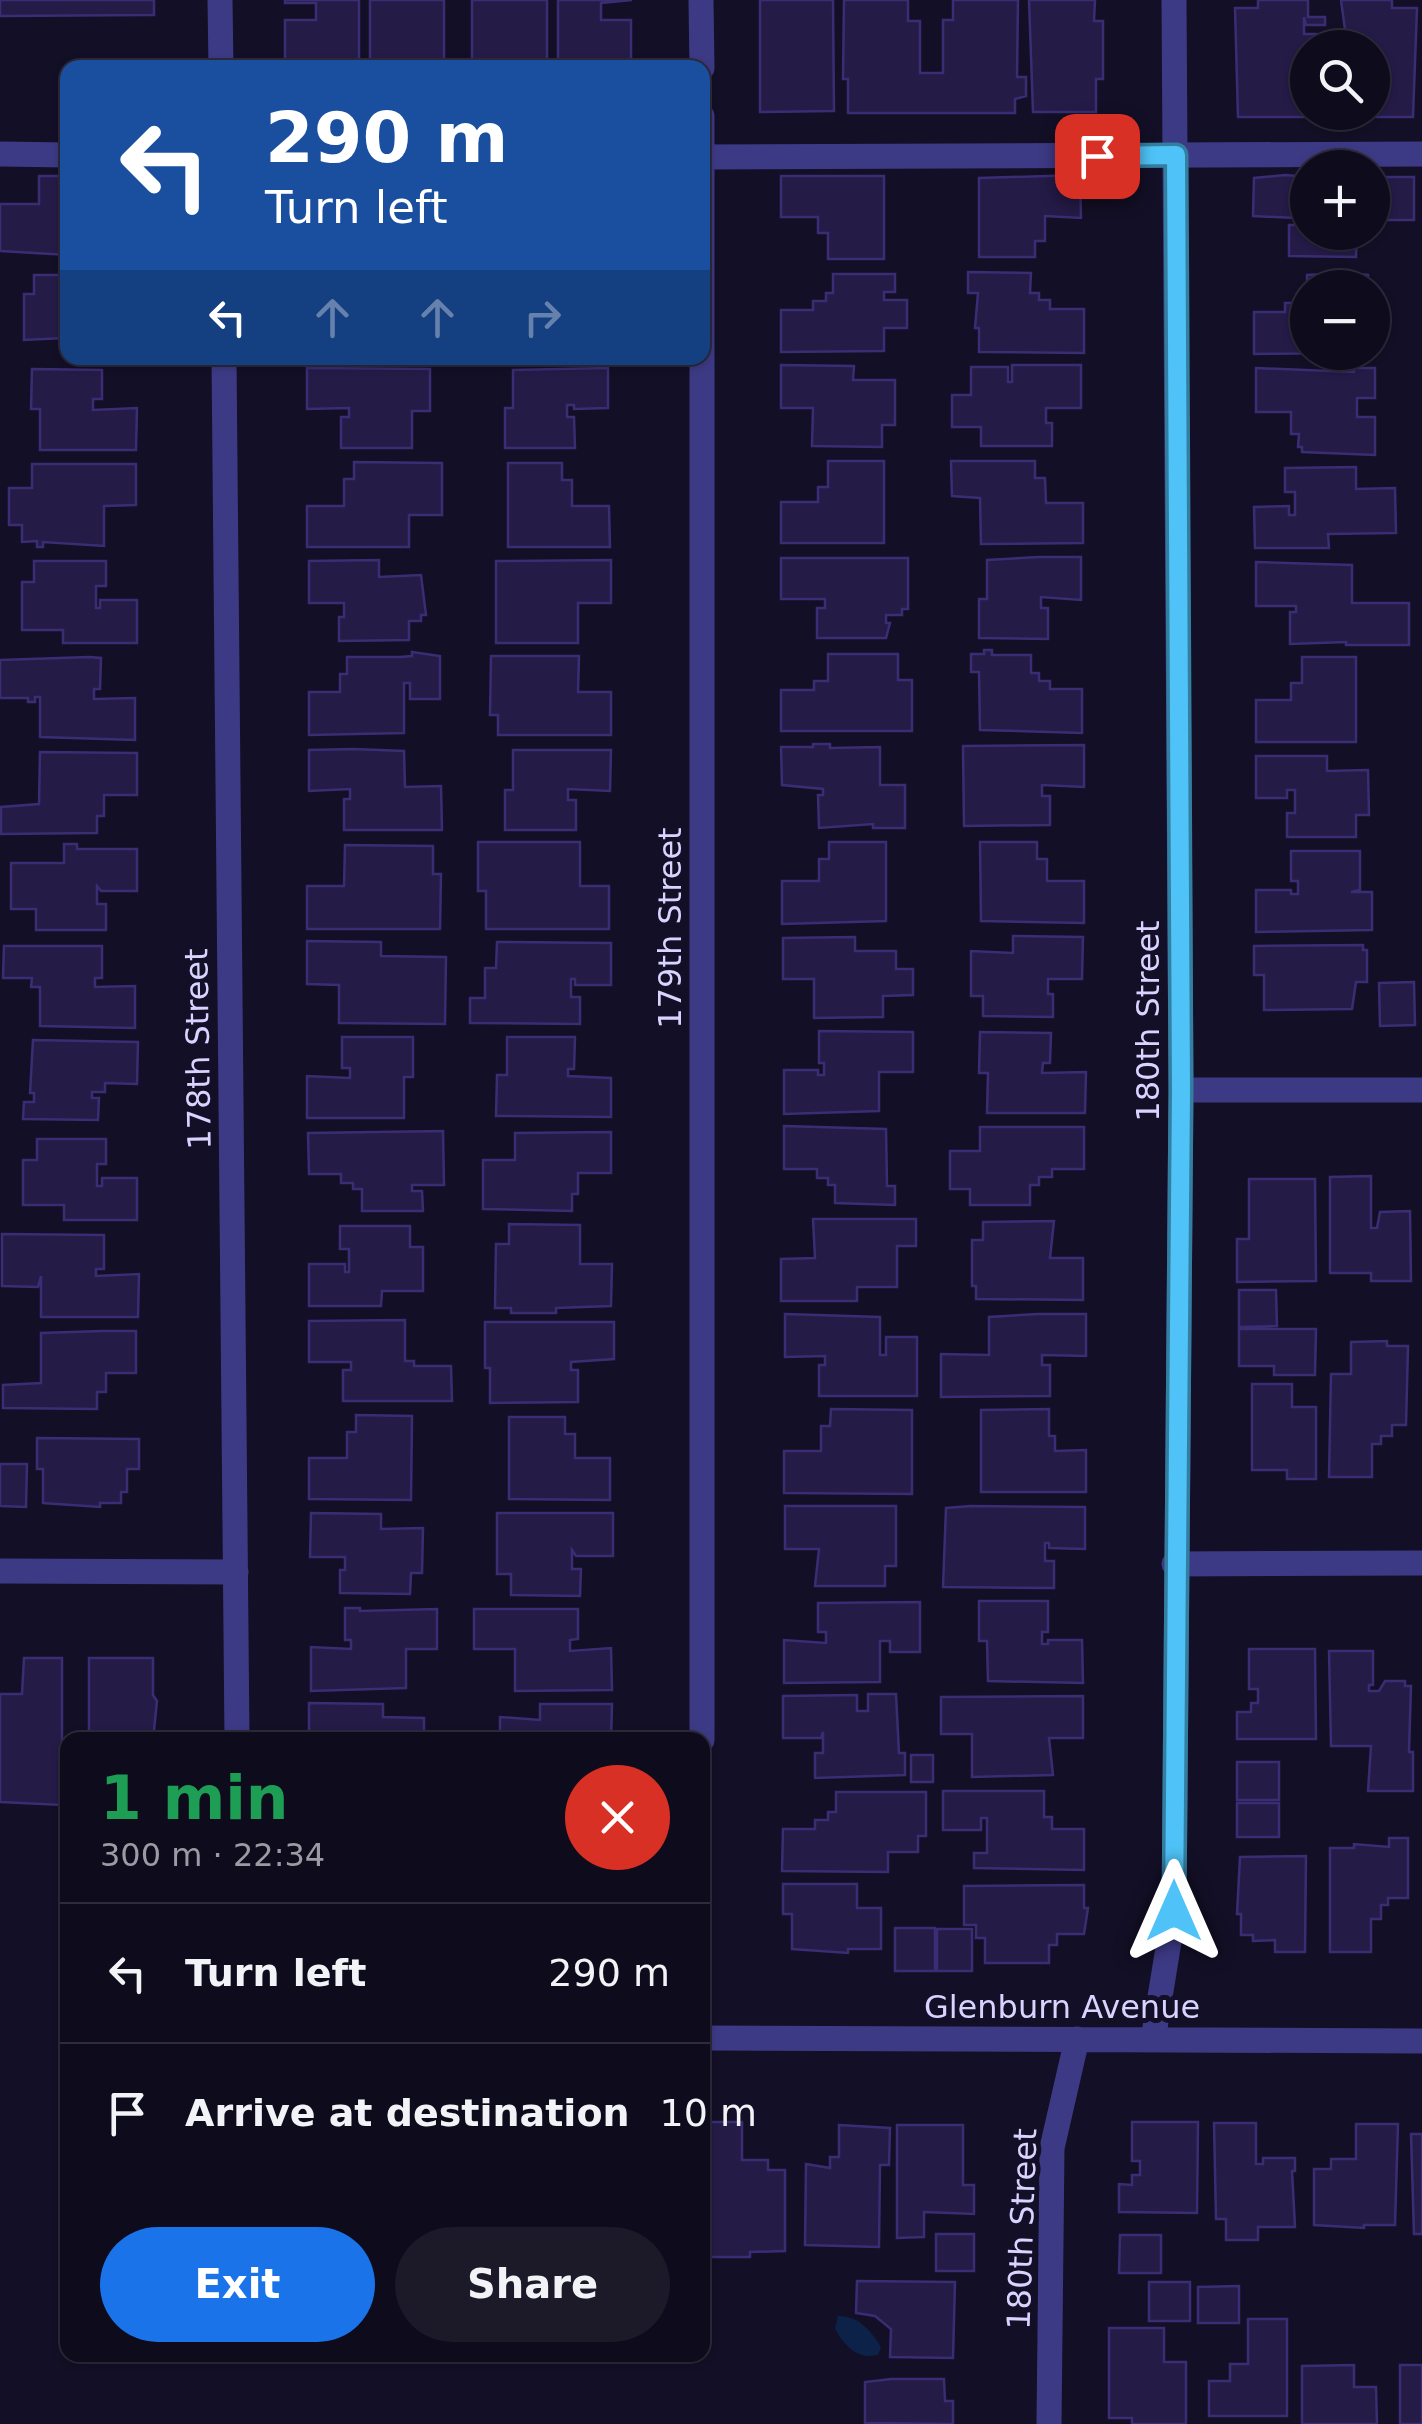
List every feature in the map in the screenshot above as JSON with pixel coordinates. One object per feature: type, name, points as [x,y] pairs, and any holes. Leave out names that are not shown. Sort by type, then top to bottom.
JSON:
[{"type":"street","points":[[220,0],[221,60]]},
{"type":"street","points":[[701,0],[702,60]]},
{"type":"street","name":"180th Street","points":[[1152,2040],[1174,1911],[1181,1090],[1174,0]]},
{"type":"street","points":[[0,154],[60,154]]},
{"type":"street","points":[[710,157],[1422,154]]},
{"type":"street","name":"178th Street","points":[[224,365],[237,1732]]},
{"type":"street","name":"179th Street","points":[[702,1732],[703,365]]},
{"type":"street","points":[[1181,1090],[1422,1090]]},
{"type":"street","points":[[1174,1564],[1422,1563]]},
{"type":"street","points":[[0,1572],[236,1572]]},
{"type":"street","name":"Glenburn Avenue","points":[[710,2038],[1422,2041]]},
{"type":"street","name":"180th Street","points":[[1049,2424],[1052,2148],[1077,2039]]},
{"type":"water","points":[[838,2316],[852,2318],[868,2330],[881,2347],[878,2355],[864,2355],[847,2346],[835,2329]]},
{"type":"building","points":[[0,0],[154,0],[154,15],[0,16]]},
{"type":"building","points":[[359,0],[359,60],[285,60],[285,20],[316,20],[316,3],[285,3]]},
{"type":"building","points":[[370,0],[444,0],[444,60],[370,60]]},
{"type":"building","points":[[472,0],[547,0],[547,60],[472,60]]},
{"type":"building","points":[[558,0],[632,0],[601,3],[601,20],[631,20],[631,60],[558,60]]},
{"type":"building","points":[[760,0],[833,0],[834,111],[760,112]]},
{"type":"building","points":[[844,0],[908,0],[908,21],[920,21],[920,73],[943,73],[943,20],[953,20],[953,0],[1018,0],[1017,77],[1026,77],[1026,96],[1015,99],[1015,113],[848,113],[848,79],[843,79]]},
{"type":"building","points":[[1029,0],[1095,0],[1094,21],[1103,21],[1103,79],[1096,79],[1096,112],[1033,112]]},
{"type":"building","points":[[1258,0],[1308,0],[1308,17],[1325,17],[1325,25],[1306,25],[1304,17],[1304,30],[1290,30],[1290,117],[1238,117],[1235,8],[1258,8]]},
{"type":"building","points":[[1341,0],[1392,0],[1392,8],[1417,8],[1413,117],[1390,117],[1390,30],[1345,30]]},
{"type":"building","points":[[1080,175],[1081,218],[1045,216],[1045,241],[1035,241],[1035,257],[979,257],[979,178]]},
{"type":"building","points":[[1290,175],[1290,218],[1253,216],[1254,178]]},
{"type":"building","points":[[39,176],[60,176],[60,255],[0,251],[0,204],[39,204]]},
{"type":"building","points":[[781,176],[884,176],[884,259],[828,259],[828,233],[818,233],[818,217],[781,217]]},
{"type":"building","points":[[1390,177],[1414,177],[1414,220],[1390,220]]},
{"type":"building","points":[[1289,225],[1290,250],[1356,250],[1356,257],[1289,256]]},
{"type":"building","points":[[968,272],[1031,273],[1030,293],[1039,293],[1039,300],[1050,300],[1050,309],[1084,309],[1084,353],[979,352],[979,328],[975,328],[978,293],[968,293]]},
{"type":"building","points":[[833,274],[895,274],[895,292],[884,292],[884,300],[907,300],[907,328],[884,328],[884,351],[781,352],[781,310],[813,310],[813,301],[826,301],[826,293],[833,293]]},
{"type":"building","points":[[34,275],[60,275],[60,338],[24,340],[24,294],[34,294]]},
{"type":"building","points":[[1285,303],[1290,303],[1290,354],[1254,354],[1254,312],[1285,312]]},
{"type":"building","points":[[781,365],[854,366],[853,380],[895,380],[895,425],[882,425],[882,447],[812,446],[813,408],[781,408]]},
{"type":"building","points":[[1012,365],[1081,365],[1081,408],[1046,408],[1046,423],[1052,423],[1052,446],[981,446],[981,427],[952,427],[952,395],[971,395],[971,367],[1008,367],[1008,382],[1012,382]]},
{"type":"building","points":[[307,368],[430,369],[430,411],[412,411],[412,448],[341,448],[341,417],[349,417],[349,408],[307,409]]},
{"type":"building","points":[[608,368],[608,408],[574,409],[574,405],[567,405],[567,417],[574,417],[575,448],[505,448],[505,408],[513,408],[513,370]]},
{"type":"building","points":[[1256,368],[1375,370],[1375,398],[1357,398],[1357,417],[1375,417],[1375,455],[1302,452],[1302,447],[1298,447],[1299,434],[1291,434],[1291,412],[1256,412]]},
{"type":"building","points":[[32,369],[102,370],[102,399],[93,399],[93,410],[137,408],[136,450],[40,450],[40,409],[31,409]]},
{"type":"building","points":[[828,461],[884,461],[884,543],[781,543],[781,502],[818,502],[818,487],[828,487]]},
{"type":"building","points":[[951,461],[1035,461],[1035,478],[1045,478],[1046,503],[1083,503],[1083,543],[981,544],[980,498],[952,496]]},
{"type":"building","points":[[354,462],[442,463],[442,515],[409,515],[409,547],[307,547],[307,506],[344,506],[344,479],[354,479]]},
{"type":"building","points":[[508,463],[562,463],[562,480],[572,480],[572,506],[609,506],[610,547],[508,547]]},
{"type":"building","points":[[32,464],[136,464],[136,505],[104,506],[104,546],[43,542],[43,547],[37,547],[37,541],[22,542],[22,525],[9,525],[9,488],[32,488]]},
{"type":"building","points":[[1356,467],[1356,489],[1395,488],[1396,533],[1328,534],[1329,548],[1255,548],[1254,507],[1289,506],[1289,515],[1295,515],[1295,492],[1285,492],[1285,468]]},
{"type":"building","points":[[1081,557],[1081,600],[1041,597],[1041,608],[1048,608],[1048,639],[979,638],[979,599],[987,599],[987,560]]},
{"type":"building","points":[[781,558],[908,558],[908,609],[902,609],[902,615],[886,615],[886,623],[890,623],[886,638],[817,638],[817,608],[825,608],[825,599],[781,599]]},
{"type":"building","points":[[379,560],[379,577],[421,575],[426,615],[421,615],[421,621],[409,621],[409,640],[339,641],[339,617],[344,617],[344,603],[309,603],[309,561]]},
{"type":"building","points":[[611,560],[611,603],[578,603],[578,643],[496,643],[496,561]]},
{"type":"building","points":[[34,561],[106,561],[106,586],[96,586],[96,608],[100,608],[100,600],[137,600],[137,643],[63,643],[63,630],[22,630],[22,582],[34,582]]},
{"type":"building","points":[[1256,562],[1352,565],[1352,603],[1409,603],[1409,645],[1290,644],[1290,612],[1296,612],[1296,606],[1256,606]]},
{"type":"building","points":[[984,650],[992,650],[992,655],[1031,655],[1031,673],[1039,673],[1039,681],[1050,681],[1050,689],[1082,689],[1082,733],[980,730],[979,672],[971,672],[971,654],[984,654]]},
{"type":"building","points":[[412,652],[440,656],[440,699],[410,699],[410,683],[404,683],[404,733],[309,735],[309,692],[340,692],[340,674],[347,674],[347,657],[400,657],[412,656]]},
{"type":"building","points":[[828,654],[898,654],[898,680],[912,680],[912,731],[781,731],[781,690],[814,690],[814,681],[828,681]]},
{"type":"building","points":[[491,656],[579,656],[578,692],[611,692],[611,735],[498,735],[498,715],[490,715]]},
{"type":"building","points":[[1302,657],[1356,657],[1356,742],[1256,742],[1256,700],[1291,700],[1291,683],[1302,683]]},
{"type":"building","points":[[101,658],[100,689],[94,689],[94,699],[135,698],[135,740],[40,737],[40,697],[35,697],[35,702],[28,702],[28,698],[0,698],[0,660]]},
{"type":"building","points":[[830,744],[830,748],[880,747],[880,785],[905,785],[905,828],[873,828],[873,824],[819,828],[818,795],[823,795],[823,789],[782,785],[781,747]]},
{"type":"building","points":[[1084,745],[1084,787],[1042,785],[1042,796],[1050,796],[1050,825],[964,826],[963,746]]},
{"type":"building","points":[[309,750],[404,751],[405,787],[441,786],[442,830],[344,830],[344,799],[350,799],[350,789],[309,791]]},
{"type":"building","points":[[513,750],[611,750],[610,791],[568,789],[568,800],[576,800],[576,830],[505,830],[505,790],[513,790]]},
{"type":"building","points":[[40,752],[137,753],[137,795],[104,795],[104,816],[97,816],[97,833],[1,834],[1,807],[39,804]]},
{"type":"building","points":[[1256,756],[1327,756],[1327,771],[1368,770],[1369,815],[1356,815],[1356,837],[1287,837],[1287,813],[1295,813],[1295,790],[1287,790],[1287,798],[1256,798]]},
{"type":"building","points":[[478,842],[580,842],[580,886],[609,886],[609,929],[486,929],[486,891],[478,891]]},
{"type":"building","points":[[829,842],[886,842],[886,921],[782,924],[782,881],[819,881],[819,859],[829,859]]},
{"type":"building","points":[[980,842],[1037,842],[1037,859],[1047,859],[1047,881],[1084,881],[1084,923],[981,921]]},
{"type":"building","points":[[64,844],[77,844],[77,849],[137,849],[137,891],[101,891],[97,886],[97,904],[106,904],[106,930],[36,930],[36,909],[11,909],[11,863],[64,863]]},
{"type":"building","points":[[345,845],[433,846],[433,874],[441,874],[440,929],[307,929],[307,886],[344,886]]},
{"type":"building","points":[[1291,851],[1360,851],[1360,890],[1351,892],[1372,892],[1372,930],[1256,932],[1256,890],[1291,890],[1291,894],[1298,894],[1298,881],[1291,881]]},
{"type":"building","points":[[1013,936],[1083,937],[1082,979],[1048,979],[1048,994],[1053,994],[1053,1017],[983,1016],[983,996],[971,996],[971,951],[1013,953]]},
{"type":"building","points":[[855,937],[855,951],[896,951],[896,969],[913,969],[913,995],[883,996],[883,1017],[814,1018],[814,979],[783,979],[783,938]]},
{"type":"building","points":[[307,941],[381,942],[381,956],[446,957],[445,1024],[339,1023],[339,985],[307,984]]},
{"type":"building","points":[[497,942],[611,943],[611,985],[575,985],[575,979],[571,979],[571,997],[580,997],[580,1024],[470,1023],[470,998],[485,998],[485,968],[496,968]]},
{"type":"building","points":[[1363,945],[1363,950],[1367,950],[1367,982],[1356,982],[1352,1009],[1264,1010],[1264,975],[1254,975],[1254,946]]},
{"type":"building","points":[[4,946],[102,946],[102,978],[95,978],[95,987],[135,986],[135,1028],[40,1026],[40,987],[31,987],[32,978],[3,978]]},
{"type":"building","points":[[1414,982],[1415,1025],[1380,1026],[1379,983]]},
{"type":"building","points":[[819,1031],[913,1032],[913,1072],[879,1072],[879,1111],[784,1114],[784,1070],[818,1070],[818,1075],[824,1075],[824,1063],[819,1063]]},
{"type":"building","points":[[980,1032],[1051,1033],[1050,1063],[1043,1063],[1042,1073],[1086,1072],[1085,1113],[987,1113],[988,1073],[979,1073]]},
{"type":"building","points":[[342,1037],[413,1037],[413,1077],[404,1077],[404,1118],[307,1118],[307,1076],[350,1078],[350,1068],[342,1068]]},
{"type":"building","points":[[507,1037],[575,1037],[574,1069],[568,1069],[568,1076],[611,1078],[611,1117],[496,1116],[497,1075],[507,1075]]},
{"type":"building","points":[[33,1040],[138,1042],[137,1084],[105,1083],[105,1092],[92,1092],[92,1098],[99,1098],[98,1120],[23,1119],[24,1102],[34,1102],[34,1093],[30,1093]]},
{"type":"building","points":[[784,1126],[886,1129],[887,1186],[895,1186],[895,1205],[835,1203],[835,1185],[828,1185],[828,1178],[817,1178],[817,1169],[784,1169]]},
{"type":"building","points":[[980,1127],[1084,1127],[1084,1169],[1052,1169],[1052,1177],[1039,1177],[1039,1185],[1030,1185],[1030,1205],[970,1205],[970,1189],[950,1189],[950,1151],[980,1151]]},
{"type":"building","points":[[443,1131],[444,1185],[412,1185],[412,1191],[422,1191],[423,1211],[362,1211],[362,1189],[353,1189],[353,1183],[341,1183],[341,1174],[309,1174],[308,1133]]},
{"type":"building","points":[[611,1132],[611,1173],[578,1173],[578,1194],[572,1194],[572,1211],[483,1209],[483,1160],[515,1160],[515,1133]]},
{"type":"building","points":[[37,1139],[106,1139],[106,1164],[97,1164],[97,1186],[102,1186],[102,1178],[137,1178],[137,1220],[64,1220],[64,1205],[23,1205],[23,1160],[37,1160]]},
{"type":"building","points":[[1371,1176],[1371,1228],[1377,1228],[1380,1212],[1410,1211],[1411,1281],[1371,1281],[1371,1273],[1330,1273],[1330,1177]]},
{"type":"building","points":[[1249,1179],[1315,1179],[1316,1281],[1237,1282],[1237,1239],[1249,1239]]},
{"type":"building","points":[[813,1219],[916,1219],[916,1246],[897,1246],[897,1287],[857,1287],[857,1301],[781,1301],[781,1259],[815,1258]]},
{"type":"building","points":[[1054,1221],[1050,1258],[1083,1258],[1083,1300],[976,1299],[976,1286],[972,1286],[972,1240],[983,1240],[983,1222]]},
{"type":"building","points":[[509,1224],[580,1225],[580,1264],[612,1264],[611,1306],[556,1308],[556,1313],[511,1313],[511,1308],[495,1308],[496,1244],[509,1244]]},
{"type":"building","points":[[340,1226],[410,1226],[410,1247],[423,1247],[423,1291],[382,1291],[381,1306],[309,1306],[309,1264],[345,1264],[345,1272],[349,1272],[349,1249],[340,1249]]},
{"type":"building","points":[[2,1234],[104,1235],[104,1269],[96,1269],[96,1276],[139,1274],[138,1317],[41,1317],[41,1276],[38,1287],[2,1286]]},
{"type":"building","points":[[1239,1290],[1276,1290],[1277,1326],[1239,1327]]},
{"type":"building","points":[[785,1314],[880,1317],[880,1355],[886,1355],[886,1337],[917,1337],[917,1396],[819,1396],[819,1365],[825,1365],[825,1356],[785,1357]]},
{"type":"building","points":[[1086,1314],[1086,1356],[1042,1355],[1042,1365],[1050,1365],[1050,1396],[941,1397],[941,1354],[989,1355],[989,1317]]},
{"type":"building","points":[[405,1320],[405,1361],[414,1361],[414,1366],[451,1366],[452,1401],[343,1401],[343,1370],[351,1370],[351,1362],[309,1362],[309,1321]]},
{"type":"building","points":[[485,1322],[614,1322],[614,1359],[571,1362],[571,1370],[578,1370],[578,1402],[490,1403]]},
{"type":"building","points":[[1239,1329],[1316,1329],[1315,1375],[1274,1375],[1274,1366],[1239,1366]]},
{"type":"building","points":[[136,1331],[136,1373],[106,1373],[106,1392],[97,1392],[97,1409],[3,1408],[3,1385],[41,1383],[41,1333]]},
{"type":"building","points":[[1387,1341],[1387,1346],[1408,1346],[1406,1425],[1392,1425],[1392,1436],[1381,1436],[1381,1444],[1372,1444],[1372,1477],[1329,1477],[1331,1374],[1351,1374],[1351,1342]]},
{"type":"building","points":[[1252,1384],[1292,1384],[1292,1407],[1316,1407],[1316,1479],[1287,1479],[1287,1470],[1252,1470]]},
{"type":"building","points":[[831,1409],[912,1410],[912,1494],[784,1493],[784,1451],[821,1451],[821,1426],[830,1426]]},
{"type":"building","points":[[1049,1409],[1049,1436],[1055,1436],[1055,1451],[1086,1450],[1086,1492],[981,1492],[981,1410]]},
{"type":"building","points":[[356,1415],[412,1416],[411,1500],[309,1499],[309,1458],[347,1458],[347,1432],[356,1432]]},
{"type":"building","points":[[509,1417],[565,1417],[565,1434],[575,1434],[575,1458],[610,1458],[610,1500],[509,1499]]},
{"type":"building","points":[[37,1438],[139,1439],[139,1469],[127,1469],[127,1492],[121,1492],[121,1503],[100,1503],[100,1507],[43,1503],[43,1469],[37,1469]]},
{"type":"building","points":[[0,1464],[27,1464],[26,1507],[0,1506]]},
{"type":"building","points":[[785,1506],[896,1506],[896,1566],[885,1566],[885,1586],[815,1586],[819,1549],[785,1549]]},
{"type":"building","points":[[1085,1507],[1085,1549],[1049,1548],[1049,1543],[1045,1543],[1045,1561],[1054,1561],[1054,1588],[943,1587],[946,1508]]},
{"type":"building","points":[[311,1513],[381,1514],[381,1529],[423,1528],[422,1573],[411,1573],[410,1594],[340,1593],[340,1570],[345,1570],[345,1557],[310,1557]]},
{"type":"building","points":[[497,1513],[613,1513],[613,1556],[576,1556],[572,1550],[572,1569],[581,1569],[580,1596],[511,1595],[511,1574],[497,1574]]},
{"type":"building","points":[[979,1601],[1048,1601],[1048,1632],[1042,1632],[1042,1644],[1048,1644],[1048,1640],[1082,1640],[1083,1683],[988,1681],[987,1641],[979,1641]]},
{"type":"building","points":[[920,1602],[920,1652],[890,1652],[890,1641],[880,1641],[880,1682],[784,1683],[784,1640],[826,1643],[826,1632],[818,1632],[818,1603]]},
{"type":"building","points":[[345,1608],[437,1609],[437,1649],[406,1649],[406,1688],[311,1691],[311,1647],[351,1649],[351,1640],[345,1640]]},
{"type":"building","points":[[474,1609],[578,1609],[578,1639],[570,1640],[570,1651],[611,1648],[612,1690],[515,1691],[515,1649],[474,1649]]},
{"type":"building","points":[[1249,1649],[1315,1649],[1316,1739],[1237,1739],[1237,1712],[1251,1712],[1251,1703],[1258,1703],[1258,1689],[1249,1689]]},
{"type":"building","points":[[1329,1651],[1373,1651],[1373,1685],[1369,1685],[1369,1691],[1379,1691],[1385,1681],[1405,1681],[1405,1686],[1411,1686],[1409,1752],[1413,1752],[1413,1791],[1368,1791],[1371,1746],[1331,1746]]},
{"type":"building","points":[[24,1658],[62,1658],[60,1805],[0,1802],[0,1694],[22,1694]]},
{"type":"building","points":[[89,1658],[153,1658],[153,1695],[157,1701],[154,1732],[89,1732]]},
{"type":"building","points":[[868,1694],[896,1694],[899,1753],[905,1753],[905,1775],[815,1778],[815,1753],[823,1753],[823,1732],[821,1738],[783,1738],[783,1696],[857,1695],[857,1711],[868,1711]]},
{"type":"building","points":[[1083,1696],[1083,1738],[1049,1738],[1053,1775],[972,1777],[972,1734],[941,1734],[941,1697]]},
{"type":"building","points":[[309,1703],[383,1704],[383,1717],[424,1718],[424,1732],[309,1732]]},
{"type":"building","points":[[540,1704],[612,1704],[611,1732],[500,1732],[500,1717],[540,1720]]},
{"type":"building","points":[[911,1755],[933,1755],[933,1782],[911,1782]]},
{"type":"building","points":[[1237,1762],[1279,1762],[1279,1800],[1237,1800]]},
{"type":"building","points":[[943,1791],[1044,1791],[1044,1817],[1052,1817],[1052,1829],[1084,1829],[1084,1870],[974,1868],[974,1853],[987,1853],[987,1818],[981,1818],[981,1830],[943,1830]]},
{"type":"building","points":[[836,1792],[926,1792],[926,1836],[918,1836],[918,1852],[888,1852],[888,1872],[782,1871],[783,1829],[815,1829],[815,1820],[828,1820],[828,1812],[836,1812]]},
{"type":"building","points":[[1237,1803],[1279,1803],[1279,1837],[1237,1837]]},
{"type":"building","points":[[1389,1838],[1408,1838],[1408,1898],[1388,1898],[1388,1905],[1381,1905],[1381,1919],[1371,1919],[1371,1952],[1330,1952],[1330,1848],[1354,1848],[1354,1844],[1389,1847]]},
{"type":"building","points":[[1306,1856],[1305,1952],[1275,1952],[1275,1940],[1253,1941],[1253,1935],[1241,1935],[1241,1914],[1237,1914],[1240,1857]]},
{"type":"building","points":[[783,1884],[857,1884],[857,1908],[881,1908],[881,1949],[848,1949],[848,1953],[792,1949],[792,1914],[783,1914]]},
{"type":"building","points":[[1084,1885],[1084,1908],[1088,1908],[1084,1934],[1057,1934],[1057,1945],[1049,1945],[1049,1963],[985,1963],[985,1938],[976,1938],[976,1925],[964,1925],[964,1886]]},
{"type":"building","points":[[895,1928],[935,1928],[935,1971],[895,1971]]},
{"type":"building","points":[[937,1929],[972,1929],[972,1971],[937,1971]]},
{"type":"building","points":[[710,2122],[742,2122],[742,2160],[768,2160],[768,2170],[785,2170],[785,2251],[750,2252],[750,2257],[710,2257]]},
{"type":"building","points":[[1132,2122],[1198,2122],[1197,2213],[1119,2212],[1119,2184],[1132,2185],[1132,2175],[1140,2175],[1140,2161],[1132,2161]]},
{"type":"building","points":[[1214,2123],[1256,2123],[1256,2164],[1263,2164],[1263,2158],[1295,2158],[1295,2227],[1258,2227],[1258,2240],[1226,2240],[1226,2219],[1216,2219]]},
{"type":"building","points":[[1356,2124],[1398,2124],[1395,2225],[1314,2225],[1314,2169],[1331,2169],[1331,2159],[1356,2159]]},
{"type":"building","points":[[839,2125],[890,2128],[889,2165],[880,2165],[879,2247],[805,2245],[806,2164],[830,2168],[830,2157],[839,2157]]},
{"type":"building","points":[[897,2125],[963,2125],[963,2185],[974,2185],[974,2214],[924,2212],[924,2237],[897,2238]]},
{"type":"building","points":[[1411,2134],[1422,2134],[1422,2234],[1414,2234]]},
{"type":"building","points":[[936,2234],[974,2234],[974,2271],[936,2271]]},
{"type":"building","points":[[1120,2235],[1161,2235],[1161,2273],[1119,2273]]},
{"type":"building","points":[[857,2281],[955,2282],[953,2358],[890,2357],[891,2329],[875,2316],[856,2313]]},
{"type":"building","points":[[1149,2282],[1190,2282],[1190,2321],[1149,2321]]},
{"type":"building","points":[[1239,2286],[1239,2323],[1198,2323],[1198,2287]]},
{"type":"building","points":[[1248,2319],[1287,2319],[1287,2416],[1209,2416],[1209,2381],[1230,2381],[1230,2364],[1248,2364]]},
{"type":"building","points":[[1109,2328],[1164,2328],[1164,2362],[1186,2362],[1186,2424],[1132,2424],[1132,2418],[1109,2418]]},
{"type":"building","points":[[1354,2365],[1354,2387],[1376,2387],[1377,2424],[1302,2424],[1302,2366]]},
{"type":"building","points":[[1400,2365],[1422,2365],[1422,2424],[1400,2424]]},
{"type":"building","points":[[944,2379],[945,2401],[953,2401],[953,2424],[865,2423],[865,2382]]},
{"type":"route","points":[[1097,156],[1176,155],[1181,1090],[1174,1911]]}]
